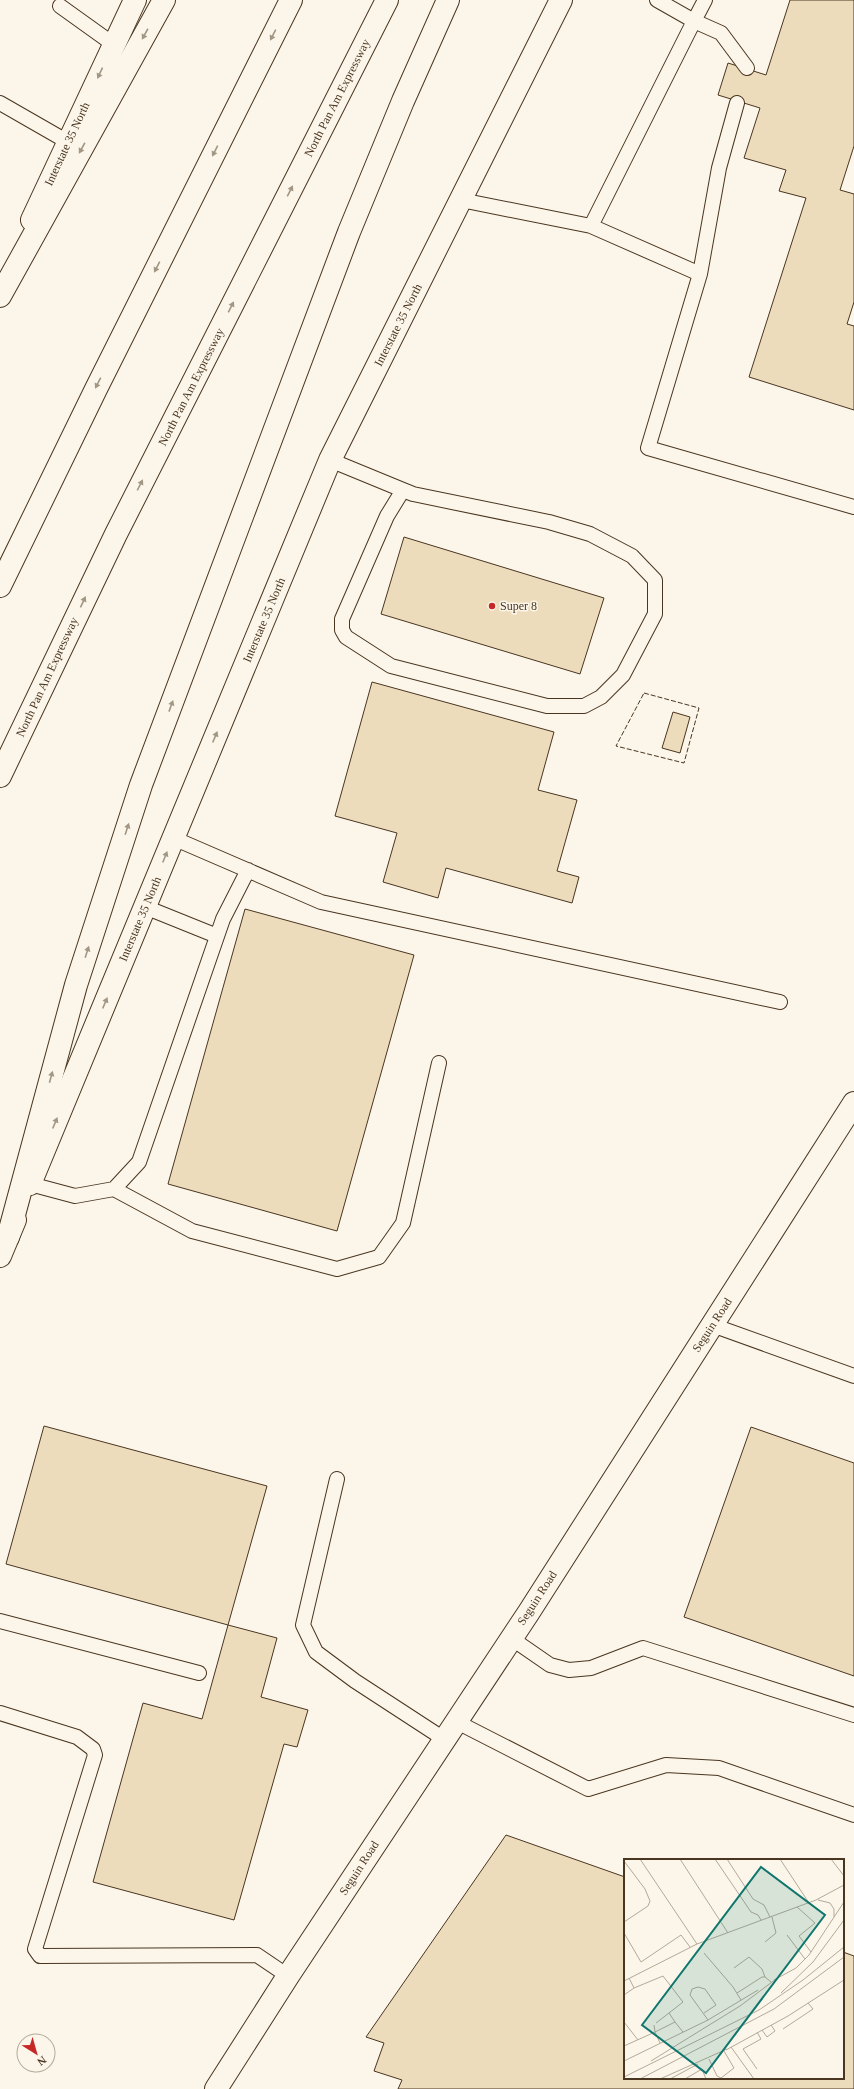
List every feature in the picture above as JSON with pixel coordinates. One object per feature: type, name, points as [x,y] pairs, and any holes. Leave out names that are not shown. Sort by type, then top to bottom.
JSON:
[{"type":"main road","name":"Interstate 35 North","points":[[0,288],[113,44],[135,0]]},
{"type":"main road","points":[[0,296],[164,0]]},
{"type":"main road","points":[[0,586],[96,389],[291,0]]},
{"type":"main road","name":"North Pan Am Expressway","points":[[0,776],[116,534],[387,0]]},
{"type":"main road","points":[[4,1246],[76,985],[142,785],[349,232],[403,101],[448,0]]},
{"type":"main road","name":"Interstate 35 North","points":[[4,1246],[330,460],[561,0]]},
{"type":"main road","name":"Seguin Road","points":[[216,2089],[288,1976],[511,1638],[854,1103]]},
{"type":"lane","points":[[657,0],[694,21],[721,33],[747,68]]},
{"type":"lane","points":[[591,226],[705,0]]},
{"type":"lane","points":[[57,2],[113,44]]},
{"type":"lane","points":[[0,103],[68,142]]},
{"type":"lane","points":[[737,103],[719,168],[700,274],[648,448],[854,507]]},
{"type":"lane","points":[[460,200],[591,226],[700,274]]},
{"type":"lane","points":[[330,460],[413,494],[556,524],[590,534],[632,556],[655,580],[655,614],[622,675],[601,697],[584,706],[547,706],[431,678],[391,666],[346,637],[342,630],[342,620],[387,516],[403,490]]},
{"type":"lane","points":[[173,838],[321,902],[780,1002]]},
{"type":"lane","points":[[30,1184],[75,1196],[114,1189],[139,1162],[223,919],[248,870]]},
{"type":"lane","points":[[145,907],[217,936]]},
{"type":"lane","points":[[114,1189],[192,1231],[337,1269],[379,1257],[403,1223],[438,1063]]},
{"type":"lane","points":[[712,1325],[854,1376]]},
{"type":"lane","points":[[337,1478],[303,1625],[316,1652],[355,1681],[450,1730],[588,1789],[666,1765],[719,1768],[854,1815]]},
{"type":"lane","points":[[0,1621],[199,1673]]},
{"type":"lane","points":[[511,1638],[550,1665],[569,1670],[591,1668],[644,1648],[854,1716]]},
{"type":"lane","points":[[0,1713],[77,1737],[93,1749],[95,1755],[35,1949],[40,1956],[257,1955],[288,1976]]},
{"type":"building","points":[[790,0],[854,0],[854,146],[840,190],[854,194],[854,302],[847,324],[854,326],[854,410],[749,377],[806,198],[779,191],[786,170],[744,158],[760,108],[718,95],[728,63],[766,75]]},
{"type":"building","name":"Super 8","points":[[404,537],[604,598],[580,674],[381,614]]},
{"type":"building","points":[[372,682],[554,732],[538,790],[577,800],[557,871],[579,877],[572,903],[446,868],[438,898],[383,882],[397,833],[335,816]]},
{"type":"building","points":[[673,712],[690,717],[680,753],[662,748]]},
{"type":"building","points":[[245,909],[414,955],[337,1231],[168,1184]]},
{"type":"building","points":[[44,1426],[267,1486],[228,1625],[6,1564]]},
{"type":"building","points":[[751,1427],[854,1463],[854,1676],[684,1617]]},
{"type":"building","points":[[228,1625],[277,1638],[261,1697],[308,1710],[297,1747],[284,1744],[234,1920],[93,1882],[143,1703],[202,1719]]},
{"type":"building","points":[[506,1835],[624,1877],[624,2079],[844,2079],[844,1952],[854,1956],[854,2089],[398,2089],[402,2080],[374,2071],[384,2043],[366,2037]]},
{"type":"fence","points":[[644,693],[699,708],[684,763],[616,746],[644,693]]},
{"type":"place","name":"Super 8","points":[[492,606]]}]
